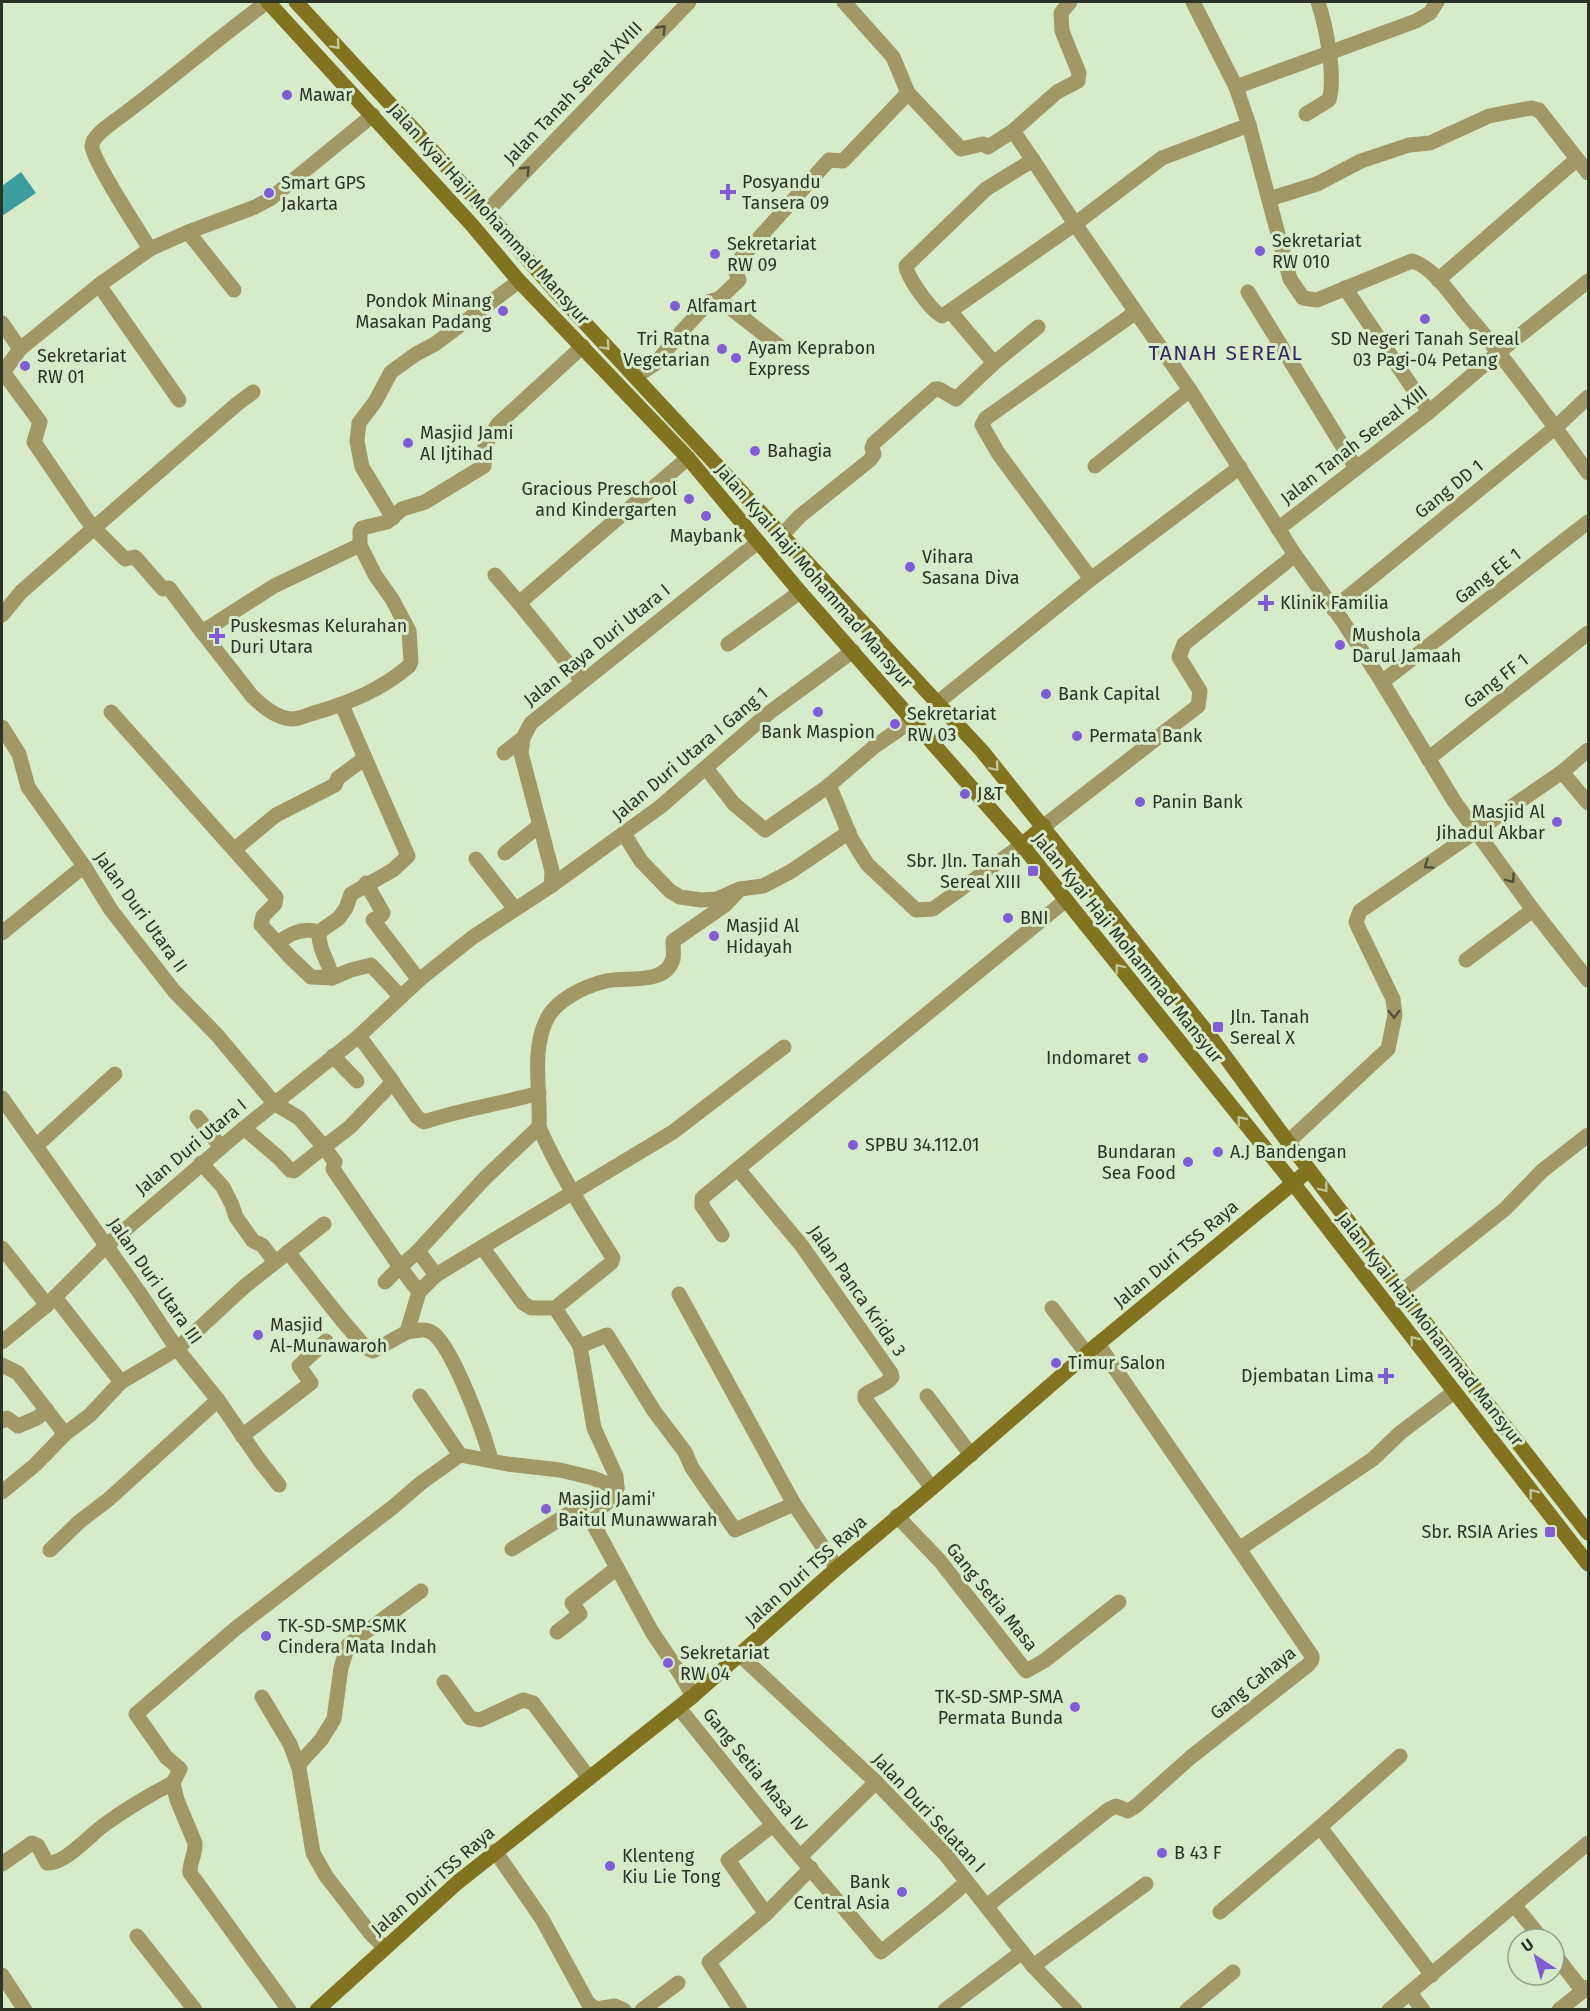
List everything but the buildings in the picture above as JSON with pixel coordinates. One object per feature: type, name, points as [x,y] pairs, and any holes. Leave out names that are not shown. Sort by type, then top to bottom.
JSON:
[{"type":"main road","name":"Jalan Kyai Haji Mohammad Mansyur","points":[[268,2],[472,225],[519,281],[688,458],[800,592],[1022,845],[1293,1183],[1588,1564]]},
{"type":"main road","name":"Jalan Kyai Haji Mohammad Mansyur","points":[[297,3],[635,377],[982,751],[1210,1036],[1402,1291],[1587,1528]]},
{"type":"main road","points":[[284,19],[297,3]]},
{"type":"main road","points":[[472,225],[486,212]]},
{"type":"main road","points":[[758,542],[779,532]]},
{"type":"main road","points":[[1022,845],[1044,826]]},
{"type":"main road","points":[[1270,1156],[1288,1142]]},
{"type":"main road","name":"Jalan Duri TSS Raya","points":[[317,2010],[458,1881],[679,1708],[837,1568],[1092,1349],[1310,1170]]},
{"type":"main road","points":[[1569,1540],[1587,1528]]},
{"type":"street","points":[[150,249],[105,175],[92,149],[93,141],[111,124],[268,2]]},
{"type":"street","points":[[844,2],[893,57],[908,93],[961,149],[982,144],[988,147],[1013,131],[1057,92],[1078,81],[1079,73],[1062,31],[1061,13],[1070,2]]},
{"type":"street","points":[[1193,2],[1236,87],[1250,125],[1290,279],[1303,298],[1317,300],[1412,261],[1426,268],[1499,352],[1588,473]]},
{"type":"street","points":[[1306,114],[1329,100],[1332,88],[1324,20],[1318,2]]},
{"type":"street","points":[[1236,87],[1416,21],[1430,13],[1437,2]]},
{"type":"street","name":"Jalan Tanah Sereal XVIII","points":[[486,212],[685,3]]},
{"type":"street","points":[[635,377],[656,363],[710,302],[719,299],[739,279],[735,270],[741,258],[829,160],[843,161],[908,93]]},
{"type":"street","points":[[1269,199],[1317,184],[1380,154],[1409,145],[1430,143],[1489,116],[1531,108],[1539,110],[1588,173]]},
{"type":"street","points":[[373,115],[270,200],[150,249],[99,285],[20,350],[2,373],[40,422],[34,442],[94,528],[125,559],[135,557],[163,590],[169,588],[252,696],[262,705],[283,717],[293,719],[342,705],[377,690],[409,666],[411,662],[409,631],[392,599],[375,575],[360,545],[362,528],[387,522],[402,509],[425,502],[484,466],[484,445],[498,424],[583,346]]},
{"type":"street","points":[[1033,160],[986,189],[906,266],[922,296],[937,314],[942,316],[950,311],[1075,224],[1162,158],[1250,125]]},
{"type":"street","points":[[1013,131],[1190,390],[1278,529]]},
{"type":"street","points":[[1438,280],[1577,159]]},
{"type":"street","points":[[188,232],[234,290]]},
{"type":"street","points":[[393,518],[362,467],[357,441],[358,423],[375,402],[391,372],[435,344],[519,281]]},
{"type":"street","name":"Jalan Tanah Sereal XIII","points":[[1588,281],[1429,412],[1278,529],[1382,682],[1454,801],[1533,910],[1588,980]]},
{"type":"street","points":[[99,285],[179,400]]},
{"type":"street","points":[[1345,288],[1429,412]]},
{"type":"street","points":[[1248,292],[1356,468]]},
{"type":"street","points":[[719,299],[779,346]]},
{"type":"street","points":[[950,311],[994,363]]},
{"type":"street","points":[[1091,579],[998,453],[982,425],[986,418],[1136,312]]},
{"type":"street","points":[[2,323],[20,350]]},
{"type":"street","points":[[779,532],[870,460],[874,454],[872,448],[874,443],[935,389],[956,399],[994,363],[1038,327]]},
{"type":"street","points":[[1095,466],[1190,390]]},
{"type":"street","points":[[2,615],[21,592],[253,392]]},
{"type":"street","name":"Gang DD 1","points":[[1333,609],[1556,427],[1588,397]]},
{"type":"street","points":[[519,603],[688,458]]},
{"type":"street","points":[[937,703],[1091,579],[1240,467]]},
{"type":"street","name":"Gang EE 1","points":[[1382,682],[1588,522]]},
{"type":"street","name":"Jalan Raya Duri Utara I","points":[[504,753],[523,738],[531,723],[758,542]]},
{"type":"street","points":[[202,632],[274,586],[360,545]]},
{"type":"street","points":[[1044,826],[1198,706],[1200,691],[1179,657],[1184,644],[1295,555]]},
{"type":"street","points":[[495,575],[582,681]]},
{"type":"street","points":[[728,644],[800,592]]},
{"type":"street","name":"Gang FF 1","points":[[1428,759],[1588,633]]},
{"type":"street","name":"Jalan Duri Utara I Gang 1","points":[[551,886],[660,807],[770,712],[853,651]]},
{"type":"street","points":[[332,978],[330,967],[319,943],[320,932],[339,918],[351,894],[366,883],[393,870],[408,856],[342,705]]},
{"type":"street","points":[[111,712],[276,897],[275,904],[263,916],[261,925],[290,957],[311,976],[332,978],[371,965],[400,996]]},
{"type":"street","points":[[706,768],[734,804],[765,830],[875,746],[913,720]]},
{"type":"street","name":"Jalan Duri Utara II","points":[[2,727],[20,754],[28,787],[84,866],[111,910],[174,991],[218,1035],[274,1103],[299,1118],[324,1147],[335,1162],[333,1169],[419,1292]]},
{"type":"street","points":[[274,1103],[359,1036],[419,980],[473,938],[551,886],[552,871],[521,753],[523,738]]},
{"type":"street","points":[[1288,1142],[1389,1049],[1395,1015],[1393,999],[1359,929],[1357,916],[1365,908],[1562,772],[1588,750]]},
{"type":"street","points":[[235,849],[276,815],[335,785],[338,778],[364,758]]},
{"type":"street","points":[[1562,772],[1588,803]]},
{"type":"street","points":[[828,784],[849,832],[867,864],[916,910],[933,909],[1022,845]]},
{"type":"street","points":[[506,853],[540,825]]},
{"type":"street","points":[[624,834],[641,861],[670,891],[680,897],[701,900],[717,899],[740,889],[762,886],[789,872],[849,832]]},
{"type":"street","points":[[476,859],[515,909]]},
{"type":"street","points":[[2,933],[84,866]]},
{"type":"street","points":[[366,883],[382,913],[373,920],[419,980]]},
{"type":"street","points":[[482,1247],[527,1307],[538,1309],[555,1308],[611,1263],[613,1258],[572,1192],[548,1149],[539,1127],[538,1048],[546,1020],[559,1004],[583,990],[608,980],[636,980],[660,974],[673,960],[673,941],[725,905],[740,889]]},
{"type":"street","points":[[722,1235],[702,1206],[701,1200],[1066,900]]},
{"type":"street","points":[[1466,960],[1533,910]]},
{"type":"street","points":[[278,943],[287,935],[296,932],[312,930],[320,932]]},
{"type":"street","points":[[359,1036],[393,1080],[417,1117],[424,1122],[539,1093]]},
{"type":"street","points":[[407,1332],[419,1292],[436,1275],[673,1132],[784,1047]]},
{"type":"street","points":[[333,1056],[357,1081]]},
{"type":"street","points":[[36,1146],[115,1074]]},
{"type":"street","points":[[244,1128],[290,1170],[294,1171],[350,1127],[393,1083]]},
{"type":"street","name":"Jalan Duri Utara III","points":[[2,1098],[177,1349],[218,1400],[279,1485]]},
{"type":"street","name":"Jalan Duri Utara I","points":[[2,1342],[51,1301],[106,1246],[274,1103]]},
{"type":"street","points":[[197,1117],[221,1147]]},
{"type":"street","points":[[385,1282],[418,1251],[485,1178],[539,1127]]},
{"type":"street","points":[[1402,1291],[1505,1209],[1542,1171],[1588,1135]]},
{"type":"street","points":[[201,1163],[223,1187],[236,1217],[253,1241],[262,1245],[275,1262]]},
{"type":"street","name":"Jalan Panca Krida 3","points":[[738,1169],[802,1246],[891,1373],[892,1377],[889,1382],[868,1392],[865,1399],[932,1488]]},
{"type":"street","points":[[2,1492],[35,1465],[64,1434],[90,1415],[121,1382],[177,1349],[237,1293],[324,1224]]},
{"type":"street","points":[[2,1248],[121,1382]]},
{"type":"street","points":[[418,1251],[436,1275]]},
{"type":"street","points":[[288,1252],[366,1348],[373,1351],[407,1332],[427,1330],[434,1333],[444,1346],[478,1417],[491,1460]]},
{"type":"street","points":[[679,1294],[794,1504],[837,1568]]},
{"type":"street","points":[[555,1308],[580,1346],[594,1428],[615,1476],[617,1488],[613,1498],[590,1517]]},
{"type":"street","points":[[1052,1308],[1092,1349],[1239,1549],[1373,1459],[1400,1433],[1454,1392]]},
{"type":"street","points":[[580,1346],[607,1335],[654,1410],[686,1452],[692,1468],[735,1530],[794,1504]]},
{"type":"street","points":[[242,1436],[311,1383],[299,1366],[326,1341]]},
{"type":"street","points":[[2,1365],[18,1373],[64,1434]]},
{"type":"street","points":[[420,1396],[460,1455]]},
{"type":"street","points":[[927,1396],[971,1455]]},
{"type":"street","points":[[50,1550],[218,1400]]},
{"type":"street","points":[[2,1421],[7,1418],[18,1426],[37,1418],[47,1410]]},
{"type":"street","points":[[290,2010],[190,1873],[189,1867],[195,1843],[177,1800],[173,1784],[180,1769],[166,1758],[136,1714],[235,1629],[460,1455],[560,1470],[593,1478],[617,1488]]},
{"type":"street","points":[[512,1549],[583,1506],[652,1632],[680,1672],[693,1696]]},
{"type":"street","name":"Gang Setia Masa","points":[[897,1516],[940,1561],[1026,1671],[1044,1661],[1119,1602]]},
{"type":"street","name":"Gang Cahaya","points":[[988,1905],[1108,1809],[1116,1806],[1128,1811],[1136,1806],[1191,1757],[1312,1660],[1312,1656],[1239,1549]]},
{"type":"street","points":[[557,1632],[580,1614],[572,1603],[617,1568]]},
{"type":"street","points":[[298,1765],[321,1740],[334,1719],[341,1668],[348,1644],[421,1591]]},
{"type":"street","name":"Jalan Duri Selatan I","points":[[740,1655],[876,1782],[946,1855],[988,1905],[1022,1952],[1075,2010]]},
{"type":"street","points":[[444,1682],[470,1718],[475,1720],[480,1720],[523,1700],[533,1703],[589,1778]]},
{"type":"street","points":[[262,1697],[290,1744],[298,1765],[313,1853],[326,1876],[370,1933],[385,1948]]},
{"type":"street","name":"Gang Setia Masa IV","points":[[679,1708],[773,1825],[881,1952],[967,1882]]},
{"type":"street","points":[[1220,1911],[1400,1756]]},
{"type":"street","name":"Gang Setia Masa IV","points":[[806,1862],[876,1782]]},
{"type":"street","points":[[2,1864],[33,1843],[38,1846],[47,1863],[53,1863],[72,1852],[104,1825],[152,1794],[173,1784]]},
{"type":"street","points":[[766,1914],[728,1860],[773,1825]]},
{"type":"street","points":[[1320,1827],[1432,1975]]},
{"type":"street","points":[[1389,2010],[1588,1843]]},
{"type":"street","points":[[495,1851],[542,1919],[588,2003],[596,2009],[615,2006],[624,2010]]},
{"type":"street","points":[[740,2010],[709,1962],[766,1914],[806,1862]]},
{"type":"street","points":[[1033,1965],[1146,1884]]},
{"type":"street","points":[[1514,1905],[1532,1927]]},
{"type":"street","points":[[137,1936],[195,2010]]},
{"type":"street","points":[[945,2010],[1022,1952]]},
{"type":"street","points":[[1559,2010],[1586,1989],[1566,1967]]},
{"type":"street","points":[[1187,2010],[1233,1972]]},
{"type":"street","points":[[2,1975],[25,2010]]},
{"type":"street","points":[[642,2010],[678,1983]]},
{"type":"street","points":[[1410,1993],[1423,2010]]},
{"type":"water","points":[[21,172],[36,193],[2,216],[2,186]]},
{"type":"place","name":"Mawar","points":[[287,95]]},
{"type":"place","name":"Posyandu Tansera 09","points":[[728,192]]},
{"type":"place","name":"Smart GPS Jakarta","points":[[269,193]]},
{"type":"place","name":"Sekretariat RW 010","points":[[1260,251]]},
{"type":"place","name":"Sekretariat RW 09","points":[[715,254]]},
{"type":"place","name":"Alfamart","points":[[675,306]]},
{"type":"place","name":"Pondok Minang Masakan Padang","points":[[503,311]]},
{"type":"place","name":"SD Negeri Tanah Sereal 03 Pagi-04 Petang","points":[[1425,319]]},
{"type":"place","name":"Tri Ratna Vegetarian","points":[[722,349]]},
{"type":"place","name":"Ayam Keprabon Express","points":[[736,358]]},
{"type":"place","name":"Sekretariat RW 01","points":[[25,366]]},
{"type":"place","name":"Masjid Jami Al Ijtihad","points":[[408,443]]},
{"type":"place","name":"Bahagia","points":[[755,451]]},
{"type":"place","name":"Gracious Preschool and Kindergarten","points":[[689,499]]},
{"type":"place","name":"Maybank","points":[[706,516]]},
{"type":"place","name":"Vihara Sasana Diva","points":[[910,567]]},
{"type":"place","name":"Klinik Familia","points":[[1266,603]]},
{"type":"place","name":"Puskesmas Kelurahan Duri Utara","points":[[217,636]]},
{"type":"place","name":"Mushola Darul Jamaah","points":[[1340,645]]},
{"type":"place","name":"Bank Capital","points":[[1046,694]]},
{"type":"place","name":"Bank Maspion","points":[[818,712]]},
{"type":"place","name":"Sekretariat RW 03","points":[[895,724]]},
{"type":"place","name":"Permata Bank","points":[[1077,736]]},
{"type":"place","name":"J&T","points":[[965,794]]},
{"type":"place","name":"Panin Bank","points":[[1140,802]]},
{"type":"place","name":"Masjid Al Jihadul Akbar","points":[[1557,822]]},
{"type":"place","name":"Sbr. Jln. Tanah Sereal XIII","points":[[1033,871]]},
{"type":"place","name":"BNI","points":[[1008,918]]},
{"type":"place","name":"Masjid Al Hidayah","points":[[714,936]]},
{"type":"place","name":"Jln. Tanah Sereal X","points":[[1218,1027]]},
{"type":"place","name":"Indomaret","points":[[1143,1058]]},
{"type":"place","name":"SPBU 34.112.01","points":[[853,1145]]},
{"type":"place","name":"A.J Bandengan","points":[[1218,1152]]},
{"type":"place","name":"Bundaran Sea Food","points":[[1188,1162]]},
{"type":"place","name":"Masjid Al-Munawaroh","points":[[258,1335]]},
{"type":"place","name":"Timur Salon","points":[[1056,1363]]},
{"type":"place","name":"Djembatan Lima","points":[[1386,1376]]},
{"type":"place","name":"Masjid Jami' Baitul Munawwarah","points":[[546,1509]]},
{"type":"place","name":"Sbr. RSIA Aries","points":[[1550,1532]]},
{"type":"place","name":"TK-SD-SMP-SMK Cindera Mata Indah","points":[[266,1636]]},
{"type":"place","name":"Sekretariat RW 04","points":[[668,1663]]},
{"type":"place","name":"TK-SD-SMP-SMA Permata Bunda","points":[[1075,1707]]},
{"type":"place","name":"B 43 F","points":[[1162,1853]]},
{"type":"place","name":"Klenteng Kiu Lie Tong","points":[[610,1866]]},
{"type":"place","name":"Bank Central Asia","points":[[902,1892]]},
{"type":"district","name":"TANAH SEREAL","points":[[1226,353]]}]
